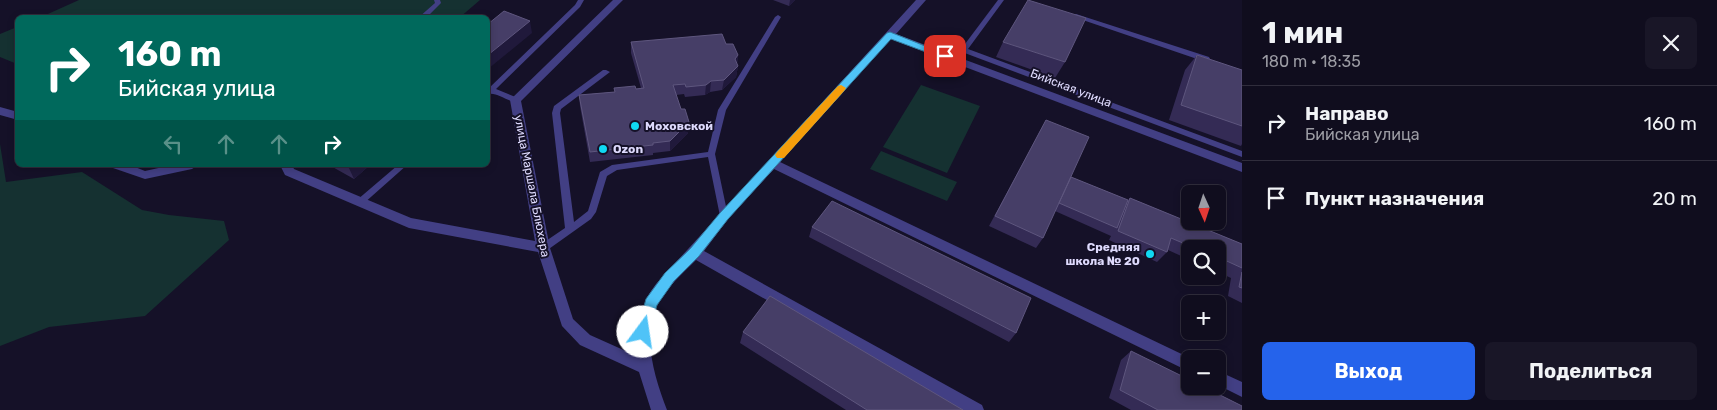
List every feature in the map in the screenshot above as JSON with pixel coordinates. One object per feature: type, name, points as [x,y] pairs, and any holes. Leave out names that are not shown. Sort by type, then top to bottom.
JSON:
[{"type":"street","name":"улица Маршала Блюхера","points":[[618,0],[515,100],[543,248],[567,322],[585,340],[645,367]]},
{"type":"street","points":[[659,410],[645,367],[643,332],[651,303],[670,277],[724,216],[921,0]]},
{"type":"street","name":"Бийская улица","points":[[890,35],[1242,168]]},
{"type":"street","points":[[0,111],[15,115]]},
{"type":"street","points":[[773,164],[1181,361]]},
{"type":"street","points":[[123,167],[145,175],[183,167]]},
{"type":"street","points":[[287,167],[289,172],[409,223],[543,248]]},
{"type":"street","points":[[694,252],[976,410]]},
{"type":"street","points":[[1226,382],[1242,390]]},
{"type":"lane","points":[[424,15],[438,3],[438,0]]},
{"type":"lane","points":[[490,91],[578,6],[581,0]]},
{"type":"lane","points":[[1001,0],[964,50],[1242,154]]},
{"type":"lane","points":[[1066,12],[1214,61]]},
{"type":"lane","points":[[724,216],[711,154],[722,110],[778,18]]},
{"type":"lane","points":[[570,230],[556,113],[557,108],[606,72]]},
{"type":"lane","points":[[490,92],[515,100]]},
{"type":"lane","points":[[543,248],[592,212],[603,174],[615,167],[711,154]]},
{"type":"lane","points":[[360,202],[401,167]]},
{"type":"green space","points":[[79,0],[480,0],[462,15],[46,15]]},
{"type":"green space","points":[[15,28],[15,63],[0,57],[0,34]]},
{"type":"green space","points":[[921,85],[980,106],[947,173],[883,147]]},
{"type":"green space","points":[[0,144],[6,182],[82,172],[142,210],[224,221],[229,240],[145,316],[49,327],[0,346]]},
{"type":"green space","points":[[881,151],[957,182],[947,201],[870,169]]},
{"type":"building","points":[[1028,0],[1086,18],[1065,62],[1003,42]]},
{"type":"building","points":[[504,11],[530,21],[490,53],[490,22]]},
{"type":"building","points":[[722,34],[726,44],[733,44],[738,55],[735,59],[738,66],[724,80],[711,81],[706,85],[686,87],[685,84],[673,85],[681,109],[685,109],[689,122],[670,141],[653,143],[653,145],[590,152],[579,95],[615,92],[614,88],[635,86],[636,89],[644,88],[631,42]]},
{"type":"building","points":[[1197,55],[1242,70],[1242,126],[1181,105]]},
{"type":"building","points":[[1046,120],[1089,137],[1043,238],[995,216]]},
{"type":"building","points":[[1071,177],[1128,200],[1117,228],[1059,203]]},
{"type":"building","points":[[1130,198],[1181,219],[1181,230],[1208,230],[1242,244],[1242,268],[1226,261],[1226,240],[1181,240],[1181,242],[1171,238],[1167,252],[1118,231]]},
{"type":"building","points":[[832,201],[1031,298],[1016,333],[812,227]]},
{"type":"building","points":[[1242,272],[1242,288],[1239,287]]},
{"type":"building","points":[[770,296],[963,410],[867,410],[743,332]]},
{"type":"building","points":[[1131,351],[1181,376],[1181,395],[1220,395],[1242,406],[1242,410],[1158,410],[1120,390]]},
{"type":"slow traffic","points":[[781,155],[841,88]]},
{"type":"place","name":"Моховской","points":[[635,126]]},
{"type":"place","name":"Ozon","points":[[603,149]]},
{"type":"place","name":"Средняя школа № 20","points":[[1150,254]]},
{"type":"route","points":[[643,332],[651,303],[670,277],[890,35],[945,56]]}]
